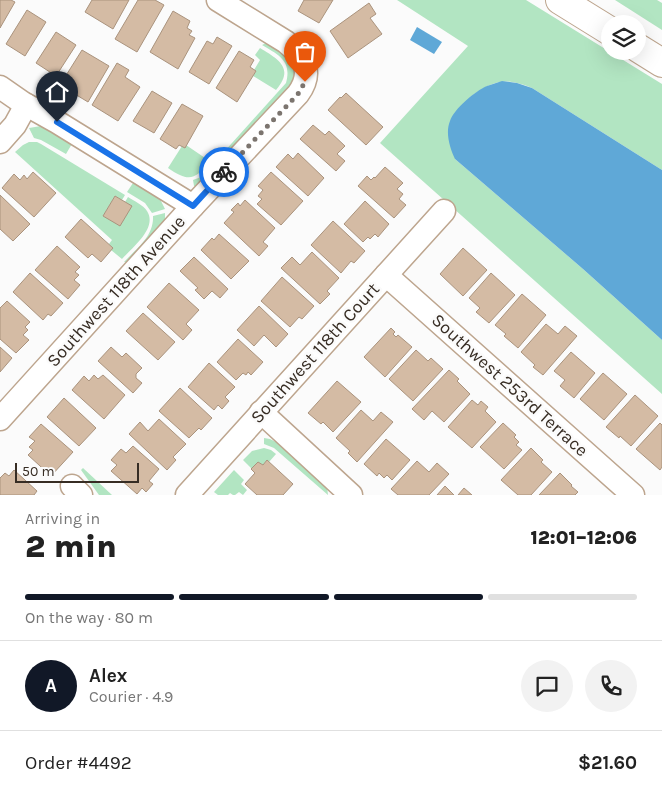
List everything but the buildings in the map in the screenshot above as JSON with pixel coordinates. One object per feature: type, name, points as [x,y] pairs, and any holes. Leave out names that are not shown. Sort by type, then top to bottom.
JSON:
[{"type":"highway","points":[[560,0],[601,25]]},
{"type":"highway","points":[[646,53],[662,64]]},
{"type":"street","name":"Southwest 118th Avenue","points":[[0,420],[304,86],[306,72],[303,60],[299,54],[286,42],[218,0]]},
{"type":"street","points":[[0,87],[26,105],[193,206]]},
{"type":"street","points":[[0,142],[16,125],[26,105]]},
{"type":"street","name":"Southwest 118th Court","points":[[187,495],[260,412],[444,211]]},
{"type":"street","name":"Southwest 253rd Terrace","points":[[386,275],[633,495]]},
{"type":"street","points":[[260,412],[351,495]]},
{"type":"green space","points":[[397,0],[526,0],[601,46],[601,60],[623,60],[662,84],[662,170],[532,88],[514,82],[493,84],[470,97],[455,159],[662,340],[662,394],[380,143],[468,46]]},
{"type":"green space","points":[[615,0],[657,0],[662,3],[662,30],[646,20],[646,15],[638,15]]},
{"type":"green space","points":[[268,42],[282,53],[294,69],[291,86],[197,186],[194,186],[193,180],[205,173],[286,83],[286,64],[283,59],[262,45]]},
{"type":"green space","points":[[260,48],[278,60],[284,70],[282,82],[276,90],[253,76],[260,60],[255,55]]},
{"type":"green space","points":[[41,126],[73,142],[66,154],[34,138],[29,128]]},
{"type":"green space","points":[[29,142],[41,144],[125,195],[122,200],[115,196],[103,216],[120,225],[131,206],[125,202],[128,197],[147,211],[149,224],[147,231],[122,259],[111,250],[113,248],[109,244],[112,240],[15,152]]},
{"type":"green space","points":[[186,145],[211,162],[191,177],[182,176],[168,168],[182,146]]},
{"type":"green space","points":[[135,180],[159,197],[165,209],[152,213],[145,203],[127,192]]},
{"type":"green space","points":[[165,213],[165,221],[131,263],[124,262],[148,236],[153,223],[153,216]]},
{"type":"green space","points":[[264,438],[280,444],[327,486],[328,495],[274,448],[264,444]]},
{"type":"green space","points":[[264,448],[276,454],[269,462],[267,460],[263,465],[258,462],[252,469],[243,460],[252,451]]},
{"type":"green space","points":[[83,468],[112,495],[99,495],[81,470]]},
{"type":"green space","points":[[234,470],[244,480],[241,484],[247,490],[243,495],[239,492],[235,495],[230,493],[228,495],[218,495],[214,492]]},
{"type":"water","points":[[417,27],[442,42],[434,54],[410,40]]},
{"type":"water","points":[[502,81],[532,88],[662,170],[662,340],[455,159],[448,135],[452,116],[460,106],[477,92]]},
{"type":"way so far","points":[[224,172],[298,94],[305,82]]},
{"type":"route","points":[[57,122],[193,206],[224,172]]}]
